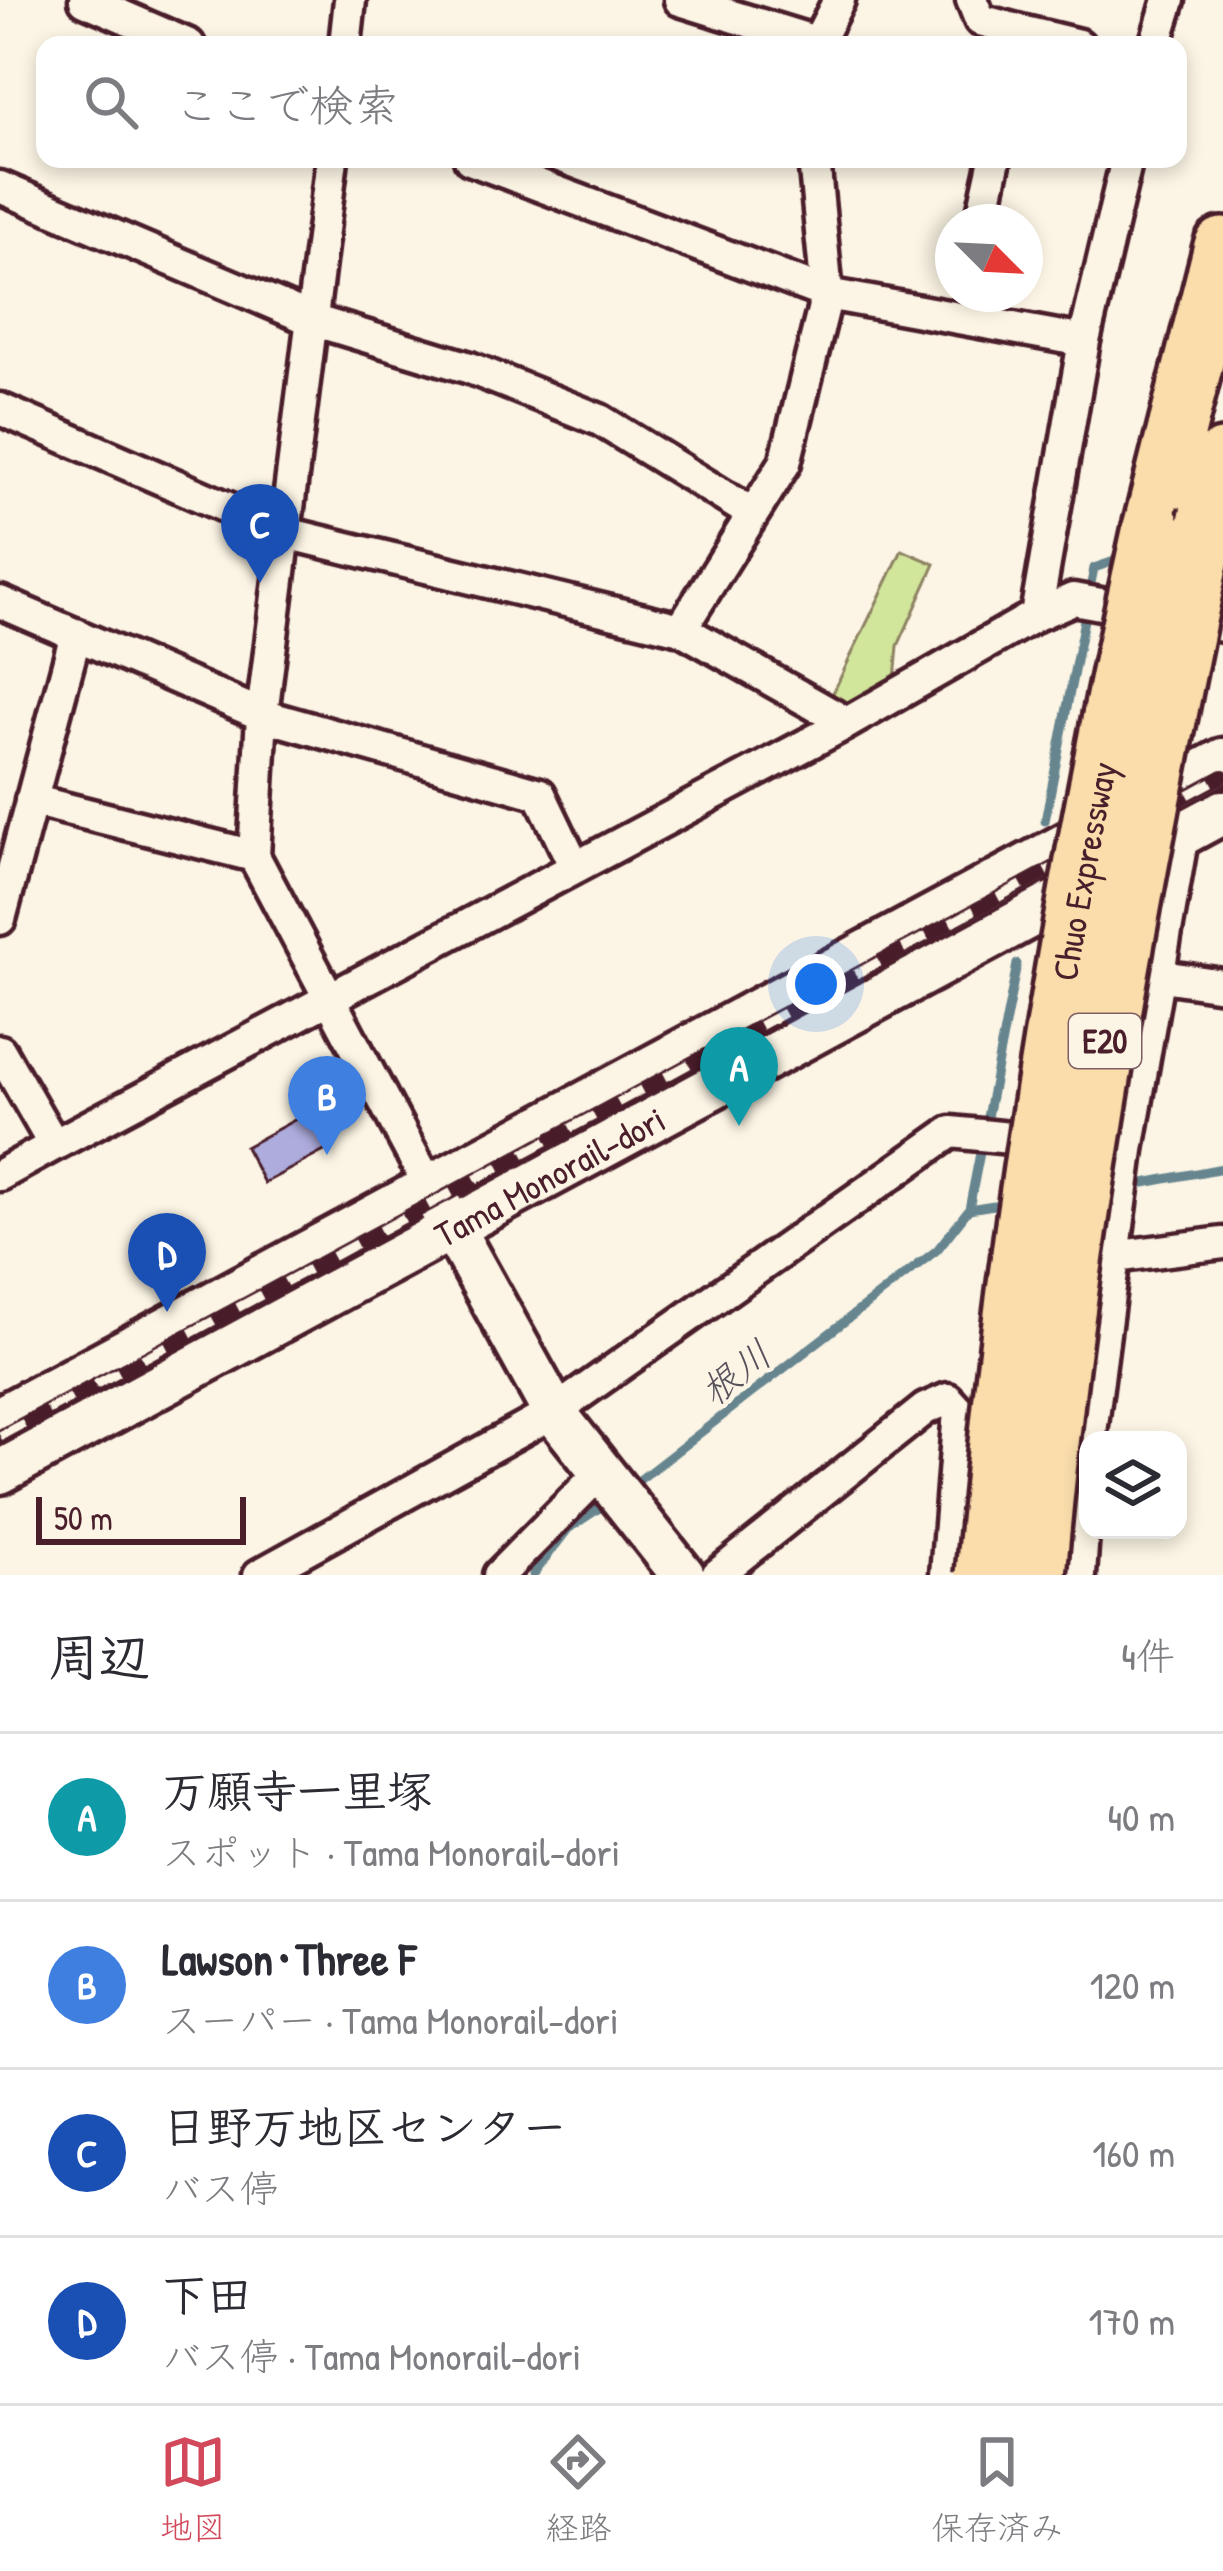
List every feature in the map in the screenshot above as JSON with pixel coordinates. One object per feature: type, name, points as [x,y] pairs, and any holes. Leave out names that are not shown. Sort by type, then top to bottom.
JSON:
[{"type":"highway","name":"Chuo Expressway","points":[[985,1575],[1000,1401],[1042,1094],[1114,701],[1223,247]]},
{"type":"highway","name":"Chuo Expressway","points":[[1036,1575],[1051,1414],[1087,1139],[1223,459]]},
{"type":"main road","name":"Tama Monorail-dori","points":[[0,1418],[1223,760]]},
{"type":"main road","points":[[1063,845],[1181,795],[1188,808],[1183,834]]},
{"type":"main road","name":"Tama Monorail-dori","points":[[0,1472],[1223,812]]},
{"type":"main road","points":[[428,1184],[554,1412],[682,1575]]},
{"type":"street","points":[[85,0],[168,36]]},
{"type":"street","points":[[346,36],[350,0]]},
{"type":"street","points":[[680,0],[791,36]]},
{"type":"street","points":[[820,36],[839,0]]},
{"type":"street","points":[[972,0],[980,20],[1017,36]]},
{"type":"street","points":[[1158,36],[1168,0]]},
{"type":"street","points":[[331,168],[262,715],[254,856],[428,1184]]},
{"type":"street","points":[[494,168],[827,294],[935,304]]},
{"type":"street","points":[[681,629],[784,464],[827,294],[815,168]]},
{"type":"street","points":[[985,204],[993,168]]},
{"type":"street","points":[[1036,615],[1084,341],[1125,168]]},
{"type":"street","points":[[0,187],[312,320],[470,368],[600,420],[753,514]]},
{"type":"street","points":[[982,312],[1084,341]]},
{"type":"street","points":[[0,409],[286,533],[681,629],[847,723]]},
{"type":"street","points":[[0,1175],[847,723],[1036,615],[1073,599],[1223,626]]},
{"type":"street","points":[[0,602],[262,715],[540,794],[574,866]]},
{"type":"street","points":[[0,919],[76,634]]},
{"type":"street","points":[[31,800],[254,856]]},
{"type":"street","points":[[1091,1431],[1128,1150],[1162,976],[1183,834]]},
{"type":"street","points":[[1162,976],[1223,985]]},
{"type":"street","points":[[0,1052],[55,1145]]},
{"type":"street","points":[[259,1575],[554,1412],[951,1132],[1128,1150]]},
{"type":"street","points":[[1114,1257],[1223,1243]]},
{"type":"street","points":[[717,1575],[926,1409],[948,1399],[959,1411],[946,1575]]},
{"type":"street","points":[[500,1575],[614,1492]]},
{"type":"street","points":[[1080,1575],[1083,1539]]},
{"type":"green space","points":[[902,550],[935,564],[898,646],[895,680],[851,704],[832,695]]},
{"type":"building","points":[[309,1112],[330,1148],[264,1183],[245,1147]]},
{"type":"waterway","points":[[1045,821],[1094,568],[1126,557]]},
{"type":"waterway","name":"根川","points":[[629,1488],[937,1250],[969,1209],[1017,964]]},
{"type":"waterway","points":[[1144,1183],[1223,1168]]},
{"type":"waterway","points":[[969,1209],[994,1205]]},
{"type":"waterway","name":"根川","points":[[533,1575],[568,1529],[610,1501]]},
{"type":"railway","points":[[0,1436],[1223,776]]},
{"type":"place","name":"日野万地区センター","points":[[260,583]]},
{"type":"place","name":"万願寺一里塚","points":[[739,1126]]},
{"type":"place","name":"Lawson･Three F","points":[[327,1155]]},
{"type":"place","name":"下田","points":[[167,1312]]}]
